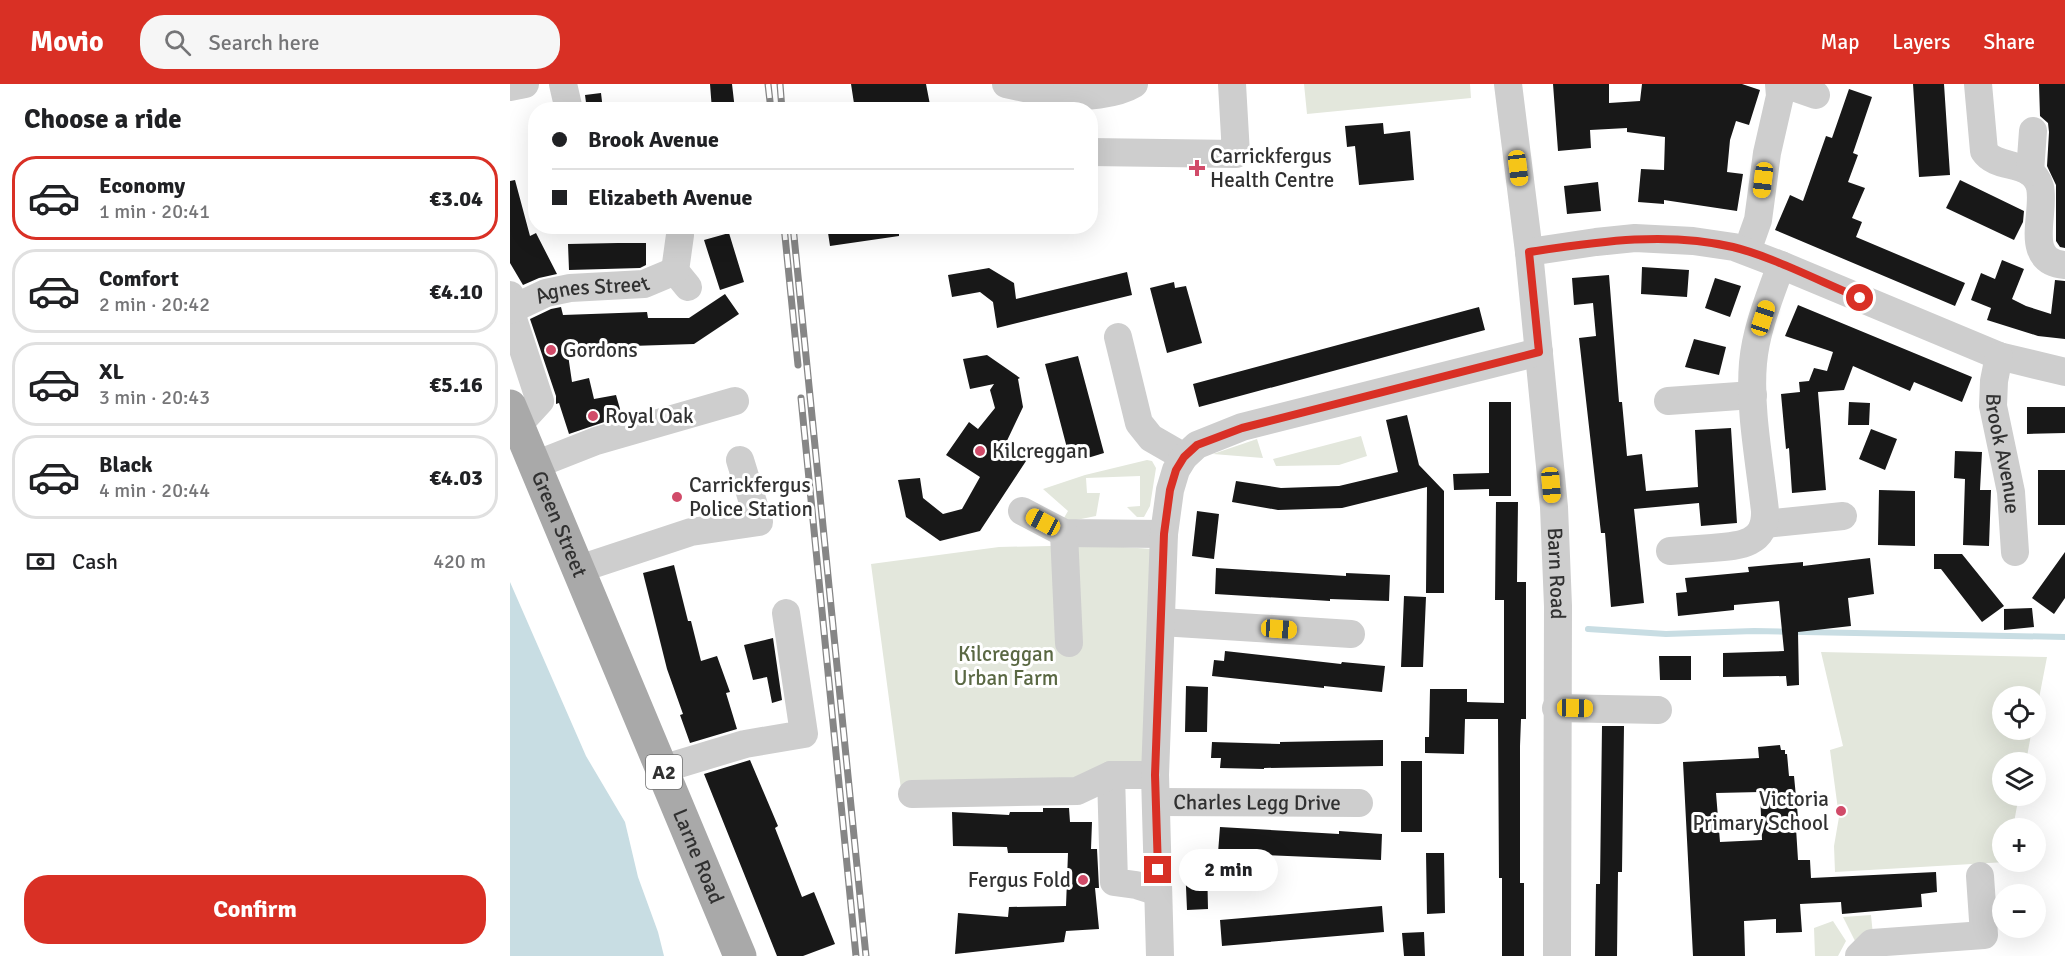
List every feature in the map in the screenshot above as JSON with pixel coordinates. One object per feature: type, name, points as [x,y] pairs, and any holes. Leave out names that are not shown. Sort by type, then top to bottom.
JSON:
[{"type":"main road","name":"Green Street","points":[[514,416],[583,579]]},
{"type":"main road","name":"Larne Road","points":[[583,579],[740,956]]},
{"type":"street","points":[[510,87],[525,84]]},
{"type":"street","points":[[562,84],[567,102]]},
{"type":"street","points":[[1006,84],[1058,95],[1083,97],[1128,88],[1134,84]]},
{"type":"street","points":[[1098,152],[1236,154],[1232,84]]},
{"type":"street","name":"Barn Road","points":[[1508,84],[1529,252],[1554,507],[1558,606],[1557,956]]},
{"type":"street","points":[[1978,84],[1984,151],[1995,161],[2030,172],[2040,188],[2041,251],[2047,259],[2065,265]]},
{"type":"street","points":[[1747,251],[1758,220],[1767,153],[1780,86],[1793,87],[1816,95]]},
{"type":"street","points":[[2030,172],[2033,131]]},
{"type":"street","name":"Agnes Street","points":[[511,305],[546,292],[570,288],[644,284],[681,279],[680,235]]},
{"type":"street","points":[[1529,252],[1635,238],[1720,244],[1747,251],[1999,356],[2065,372]]},
{"type":"street","points":[[1670,551],[1739,546],[1754,539],[1765,524],[1753,395],[1755,349],[1781,265]]},
{"type":"street","name":"Green Street","points":[[511,305],[514,322],[540,400],[514,416]]},
{"type":"street","points":[[1118,337],[1139,423],[1151,438],[1184,457]]},
{"type":"street","points":[[1160,956],[1156,788],[1164,534],[1170,490],[1176,470],[1184,457],[1197,445],[1242,428],[1539,352]]},
{"type":"street","name":"Brook Avenue","points":[[1999,356],[1994,381],[1993,406],[2011,492],[2015,552]]},
{"type":"street","points":[[1668,401],[1753,395]]},
{"type":"street","points":[[534,465],[596,441],[735,401]]},
{"type":"street","points":[[583,579],[691,532],[759,522],[740,460]]},
{"type":"street","points":[[1022,511],[1064,533],[1164,534]]},
{"type":"street","points":[[1765,524],[1843,516]]},
{"type":"street","points":[[1064,533],[1069,643]]},
{"type":"street","points":[[662,769],[745,744],[804,734],[786,613]]},
{"type":"street","points":[[1161,622],[1351,634]]},
{"type":"street","points":[[1556,708],[1658,710]]},
{"type":"street","points":[[912,794],[1077,791],[1111,775],[1114,882],[1136,885],[1158,892]]},
{"type":"street","name":"Charles Legg Drive","points":[[1111,775],[1156,788],[1359,803]]},
{"type":"street","points":[[1859,956],[1872,943],[1984,935],[1980,876]]},
{"type":"green space","points":[[1304,84],[1470,84],[1471,98],[1307,114]]},
{"type":"green space","points":[[1361,436],[1367,456],[1339,465],[1276,466],[1273,459]]},
{"type":"green space","points":[[1257,439],[1263,458],[1213,454]]},
{"type":"green space","points":[[1147,460],[1152,461],[1156,468],[1150,506],[1144,517],[1137,517],[1127,507],[1140,506],[1140,476],[1086,478],[1087,493],[1100,493],[1096,516],[1061,523],[1068,511],[1043,489],[1085,475]]},
{"type":"green space","name":"Kilcreggan Urban Farm","points":[[1094,545],[1152,549],[1144,763],[1075,783],[901,789],[871,564],[999,547]]},
{"type":"green space","points":[[1821,652],[2047,657],[2041,686],[1992,686],[1992,740],[2030,740],[2028,752],[1992,752],[1992,806],[2017,806],[2015,818],[1992,818],[1992,863],[1835,872],[1834,846],[1839,817],[1830,750],[1843,746]]},
{"type":"green space","points":[[1871,915],[1873,935],[1856,943],[1843,917]]},
{"type":"green space","points":[[1833,921],[1846,941],[1838,956],[1815,956],[1814,928]]},
{"type":"shaded area","points":[[510,582],[586,756],[625,822],[638,877],[658,932],[664,956],[510,956]]},
{"type":"building","points":[[710,84],[732,84],[734,102],[711,102]]},
{"type":"building","points":[[851,84],[926,84],[929,102],[854,102]]},
{"type":"building","points":[[1553,84],[1609,84],[1609,103],[1640,101],[1642,84],[1742,84],[1760,90],[1749,125],[1736,121],[1730,140],[1727,172],[1743,174],[1737,211],[1664,200],[1664,204],[1638,202],[1641,169],[1664,170],[1665,137],[1627,132],[1627,128],[1590,130],[1591,148],[1558,151]]},
{"type":"building","points":[[1913,84],[1944,84],[1950,175],[1919,177]]},
{"type":"building","points":[[2039,84],[2065,84],[2065,248],[2060,247],[2056,241],[2056,185],[2047,166],[2049,132],[2048,123],[2040,116]]},
{"type":"building","points":[[1849,89],[1872,97],[1853,153],[1858,155],[1848,182],[1865,188],[1852,218],[1862,222],[1856,237],[1965,283],[1955,306],[1775,230],[1790,195],[1803,201],[1826,136],[1832,138]]},
{"type":"building","points":[[601,93],[602,102],[586,102],[585,95]]},
{"type":"building","points":[[1383,123],[1384,134],[1410,131],[1414,180],[1359,185],[1355,146],[1347,147],[1345,126]]},
{"type":"building","points":[[515,180],[528,234],[530,236],[537,234],[557,274],[523,285],[510,263],[510,181]]},
{"type":"building","points":[[1960,180],[2024,211],[2023,222],[2014,240],[1946,208]]},
{"type":"building","points":[[1598,182],[1601,211],[1567,214],[1564,186]]},
{"type":"building","points":[[729,234],[744,282],[720,290],[704,240]]},
{"type":"building","points":[[828,234],[899,234],[899,236],[830,246]]},
{"type":"building","points":[[646,243],[646,265],[640,268],[569,270],[568,244]]},
{"type":"building","points":[[2002,260],[2024,269],[2012,299],[2026,306],[2051,314],[2055,280],[2065,281],[2065,339],[2038,336],[1987,320],[1991,308],[1971,300],[1981,273],[1995,279]]},
{"type":"building","points":[[1642,267],[1689,270],[1687,297],[1641,294]]},
{"type":"building","points":[[989,268],[1014,283],[1016,299],[1127,272],[1132,295],[997,328],[993,302],[980,292],[952,297],[948,275]]},
{"type":"building","points":[[1609,275],[1619,402],[1622,402],[1627,456],[1642,454],[1646,491],[1698,487],[1695,430],[1731,428],[1737,523],[1701,526],[1699,503],[1634,509],[1644,603],[1611,607],[1605,533],[1601,533],[1579,338],[1596,336],[1593,303],[1574,305],[1572,278]]},
{"type":"building","points":[[1715,278],[1741,286],[1730,317],[1705,308]]},
{"type":"building","points":[[1174,282],[1175,288],[1186,286],[1202,343],[1167,353],[1150,288]]},
{"type":"building","points":[[725,294],[739,314],[694,344],[567,348],[572,382],[589,378],[594,399],[616,395],[622,416],[569,434],[559,403],[556,404],[556,396],[530,319],[561,307],[563,315],[647,312],[648,318],[689,318]]},
{"type":"building","points":[[1798,305],[1972,377],[1962,402],[1914,382],[1910,391],[1853,366],[1844,390],[1818,392],[1826,490],[1792,493],[1789,448],[1786,449],[1781,394],[1800,392],[1799,382],[1809,381],[1814,368],[1827,371],[1833,352],[1785,336]]},
{"type":"building","points":[[1479,307],[1485,330],[1199,407],[1193,384]]},
{"type":"building","points":[[1694,339],[1726,347],[1719,375],[1685,367]]},
{"type":"building","name":"Kilcreggan","points":[[987,355],[1020,378],[1018,379],[1023,407],[1004,447],[1026,461],[980,531],[940,541],[906,517],[898,480],[920,478],[923,498],[943,514],[962,509],[980,477],[946,455],[969,422],[978,429],[995,408],[990,390],[994,384],[970,389],[963,359]]},
{"type":"building","points":[[1078,356],[1104,453],[1081,460],[1077,445],[1067,448],[1045,364]]},
{"type":"building","points":[[1489,402],[1511,402],[1511,496],[1489,496],[1489,489],[1454,490],[1453,474],[1489,473]]},
{"type":"building","points":[[1849,402],[1870,403],[1869,425],[1848,425]]},
{"type":"building","points":[[2027,407],[2065,407],[2065,433],[2027,434]]},
{"type":"building","points":[[1407,415],[1419,465],[1444,491],[1444,593],[1426,593],[1427,487],[1342,508],[1278,510],[1232,502],[1236,481],[1281,488],[1339,486],[1398,472],[1386,420]]},
{"type":"building","points":[[1871,429],[1897,439],[1885,470],[1859,459]]},
{"type":"building","points":[[1955,451],[1982,452],[1980,490],[1991,490],[1989,546],[1963,545],[1965,479],[1954,478]]},
{"type":"building","points":[[2038,470],[2065,470],[2065,525],[2038,525]]},
{"type":"building","points":[[1879,490],[1915,491],[1915,546],[1878,545]]},
{"type":"building","points":[[1496,502],[1518,502],[1517,582],[1526,582],[1526,719],[1521,719],[1520,746],[1520,883],[1524,883],[1524,956],[1502,956],[1498,719],[1465,719],[1464,754],[1425,753],[1425,737],[1429,737],[1430,689],[1467,689],[1467,702],[1504,703],[1504,600],[1495,600]]},
{"type":"building","points":[[1197,511],[1219,514],[1214,559],[1192,556]]},
{"type":"building","points":[[2065,552],[2065,598],[2054,614],[2032,598]]},
{"type":"building","points":[[1934,554],[1962,554],[2004,606],[1982,622],[1941,569],[1934,569]]},
{"type":"building","points":[[1870,558],[1874,594],[1848,598],[1851,626],[1798,632],[1799,685],[1787,686],[1786,676],[1723,677],[1723,653],[1784,651],[1779,601],[1734,605],[1734,610],[1678,616],[1676,593],[1687,592],[1685,578],[1749,572],[1748,567],[1803,562],[1803,566]]},
{"type":"building","points":[[674,565],[701,661],[717,656],[730,692],[726,693],[737,729],[690,743],[680,715],[683,714],[667,669],[643,573]]},
{"type":"building","points":[[1216,568],[1346,576],[1346,573],[1390,575],[1389,601],[1330,599],[1330,601],[1215,594]]},
{"type":"building","points":[[1404,596],[1426,597],[1423,667],[1401,667]]},
{"type":"building","points":[[2032,608],[2034,627],[2004,630],[2004,609]]},
{"type":"building","points":[[773,638],[782,700],[772,703],[767,677],[753,680],[744,645]]},
{"type":"building","points":[[1225,651],[1341,664],[1342,662],[1385,666],[1382,692],[1212,676],[1214,660],[1224,661]]},
{"type":"building","points":[[1659,656],[1691,656],[1691,680],[1660,680]]},
{"type":"building","points":[[1186,686],[1208,687],[1207,732],[1185,732]]},
{"type":"building","points":[[1602,726],[1624,726],[1622,872],[1618,872],[1617,956],[1595,956],[1596,884],[1600,884]]},
{"type":"building","points":[[1383,740],[1383,766],[1220,768],[1221,758],[1211,758],[1212,742],[1280,744],[1280,742]]},
{"type":"building","name":"Victoria Primary School","points":[[1780,745],[1781,750],[1785,750],[1787,754],[1789,776],[1794,776],[1799,828],[1796,828],[1798,860],[1810,860],[1811,878],[1936,872],[1937,892],[1921,894],[1922,907],[1842,914],[1841,902],[1800,904],[1802,932],[1776,933],[1776,919],[1744,921],[1745,956],[1693,956],[1683,762],[1759,758],[1758,747]],"holes":[[[1760,792],[1762,840],[1720,842],[1716,793]]]},
{"type":"building","points":[[750,760],[778,826],[775,828],[802,897],[814,892],[835,944],[803,956],[777,956],[704,774]]},
{"type":"building","points":[[1401,761],[1422,761],[1422,832],[1401,832]]},
{"type":"building","name":"Fergus Fold","points":[[1043,808],[1069,808],[1070,822],[1092,822],[1091,849],[1097,849],[1099,888],[1095,888],[1099,929],[1066,931],[1064,942],[955,954],[958,913],[1008,917],[1009,907],[1066,906],[1068,853],[1008,853],[1007,847],[953,846],[952,812],[1009,815],[1010,812],[1043,812]]},
{"type":"building","points":[[1220,827],[1339,834],[1339,831],[1382,834],[1381,860],[1218,853]]},
{"type":"building","points":[[1426,853],[1444,853],[1445,913],[1427,914]]},
{"type":"building","points":[[1185,864],[1207,864],[1208,909],[1187,910]]},
{"type":"building","points":[[1382,906],[1384,932],[1222,946],[1220,920]]},
{"type":"building","points":[[1424,932],[1425,956],[1404,956],[1402,933]]},
{"type":"waterway","points":[[1588,629],[1666,634],[1754,631],[2065,637]]},
{"type":"railway","points":[[768,84],[770,102]]},
{"type":"railway","points":[[780,84],[781,102]]},
{"type":"railway","points":[[785,234],[798,365]]},
{"type":"railway","points":[[794,234],[866,956]]},
{"type":"railway","points":[[801,398],[856,956]]},
{"type":"place","name":"Carrickfergus Health Centre","points":[[1197,168]]},
{"type":"place","name":"Gordons","points":[[551,350]]},
{"type":"place","name":"Royal Oak","points":[[593,416]]},
{"type":"place","name":"Kilcreggan","points":[[980,451]]},
{"type":"place","name":"Carrickfergus Police Station","points":[[677,497]]},
{"type":"place","name":"Victoria Primary School","points":[[1841,811]]},
{"type":"place","name":"Fergus Fold","points":[[1083,880]]},
{"type":"route","points":[[1158,870],[1155,775],[1164,534],[1170,490],[1176,470],[1184,457],[1197,445],[1242,428],[1539,352],[1529,252],[1635,238],[1720,244],[1747,251],[1860,298]]}]
